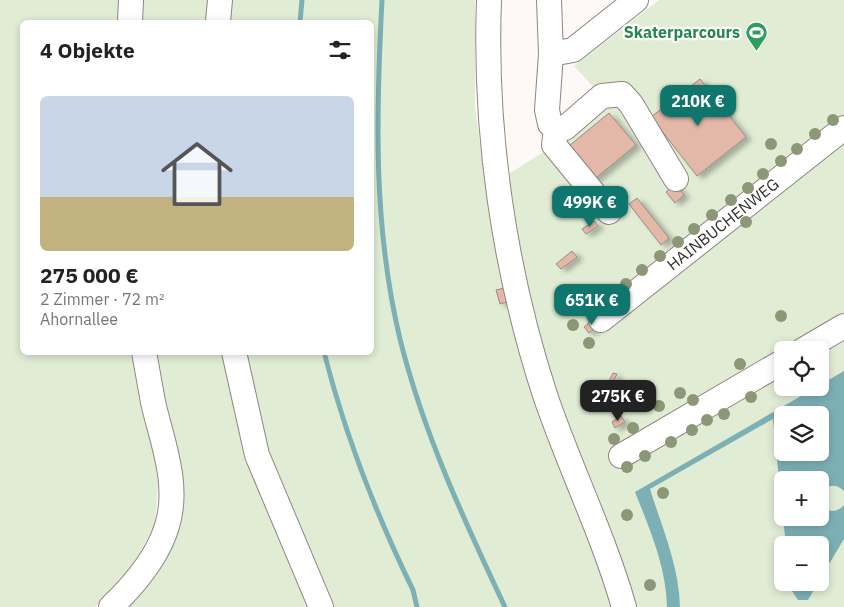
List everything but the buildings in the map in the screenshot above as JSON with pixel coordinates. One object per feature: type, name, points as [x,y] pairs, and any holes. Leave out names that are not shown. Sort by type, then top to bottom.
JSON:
[{"type":"street","points":[[130,20],[131,0]]},
{"type":"street","points":[[218,20],[220,0]]},
{"type":"street","points":[[489,0],[487,77],[489,111],[498,180],[515,276],[546,396],[595,521],[624,607]]},
{"type":"street","points":[[548,0],[551,54],[548,117],[550,123],[556,129]]},
{"type":"street","points":[[551,54],[573,50],[636,0]]},
{"type":"street","points":[[556,129],[568,126],[602,96],[622,94],[631,104],[676,179]]},
{"type":"street","name":"HAINBUCHENWEG","points":[[601,320],[844,128]]},
{"type":"street","points":[[556,129],[554,145],[609,212]]},
{"type":"street","points":[[818,341],[844,326]]},
{"type":"street","points":[[111,607],[152,558],[167,526],[170,511],[170,468],[153,401],[145,355]]},
{"type":"street","points":[[235,355],[257,455],[321,607]]},
{"type":"street","points":[[621,456],[774,367]]},
{"type":"green space","points":[[0,0],[121,0],[120,20],[20,20],[20,355],[133,355],[156,463],[158,485],[155,525],[131,568],[95,607],[0,607]]},
{"type":"green space","points":[[135,0],[208,0],[207,20],[134,20]]},
{"type":"green space","points":[[224,0],[475,0],[475,107],[486,188],[547,150],[606,101],[574,66],[659,0],[844,0],[844,607],[104,607],[157,535],[164,487],[149,355],[374,355],[374,20],[223,20]]},
{"type":"water","points":[[844,371],[844,491],[837,486],[829,486],[829,471],[778,471],[777,461],[829,461],[829,406],[784,406],[801,396],[829,396],[829,380]]},
{"type":"water","points":[[774,412],[774,429],[773,419],[650,489],[677,576],[680,607],[667,607],[664,577],[651,534],[635,492]]},
{"type":"water","points":[[844,505],[844,539],[829,564],[829,536],[785,536],[784,526],[829,526],[829,510],[837,510]]},
{"type":"water","points":[[792,591],[813,591],[808,600],[798,600]]},
{"type":"waterway","points":[[300,20],[302,0]]},
{"type":"waterway","points":[[382,0],[378,85],[379,170],[381,213],[391,297],[409,374],[420,408],[460,508],[505,607]]},
{"type":"waterway","points":[[325,355],[362,474],[413,590],[417,607]]},
{"type":"place","name":"Skaterparcours","points":[[756,51]]}]
